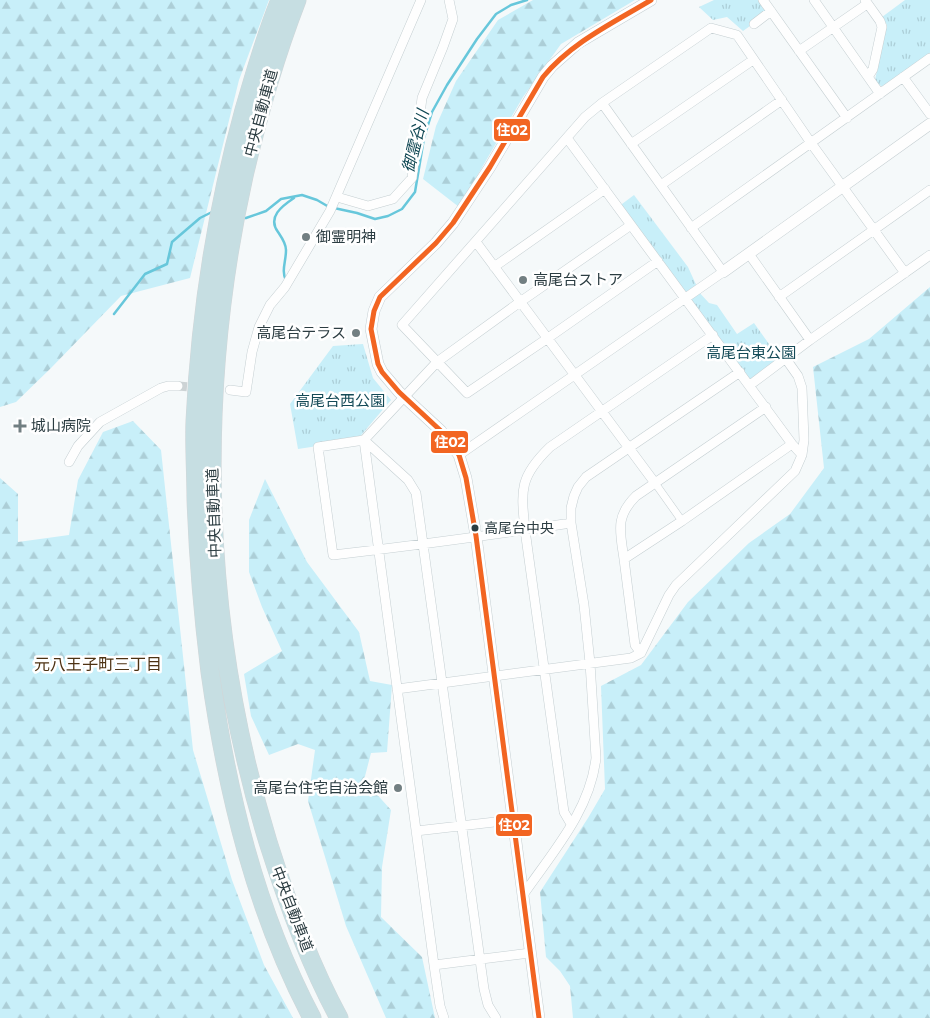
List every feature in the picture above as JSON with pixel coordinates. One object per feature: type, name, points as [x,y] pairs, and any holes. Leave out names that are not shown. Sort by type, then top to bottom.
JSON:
[{"type":"highway","name":"中央自動車道","points":[[231,198],[235,143],[254,75],[280,0]]},
{"type":"highway","name":"中央自動車道","points":[[298,0],[270,78],[231,198],[202,331],[195,423],[198,553],[206,635],[217,719],[225,762],[244,844],[261,900],[278,948],[312,1018]]},
{"type":"highway","name":"中央自動車道","points":[[225,225],[223,294],[214,373],[212,453],[213,529],[225,648],[247,767],[275,864],[303,940],[329,1001],[339,1018]]},
{"type":"street","points":[[230,390],[246,392],[252,352],[259,327],[270,305],[287,284],[334,204],[421,0]]},
{"type":"street","points":[[334,204],[368,206],[393,199],[412,178],[422,98],[453,19],[449,0]]},
{"type":"street","points":[[539,1018],[476,536],[466,478],[459,455],[440,431],[403,396],[382,372],[378,364],[370,329],[374,311],[380,297],[436,243],[453,223],[490,167],[543,77],[552,66],[578,43],[651,0]]},
{"type":"street","points":[[763,0],[847,118]]},
{"type":"street","points":[[814,0],[880,94]]},
{"type":"street","points":[[800,51],[866,2],[880,21],[882,27],[873,69],[868,77]]},
{"type":"street","points":[[754,24],[771,11]]},
{"type":"street","points":[[658,261],[467,393],[402,325],[585,117],[602,103],[711,28],[741,33],[753,60],[810,143],[905,273]]},
{"type":"street","points":[[691,228],[930,58]]},
{"type":"street","points":[[631,144],[753,60]]},
{"type":"street","points":[[903,77],[930,114]]},
{"type":"street","points":[[660,185],[782,100]]},
{"type":"street","points":[[602,103],[723,272]]},
{"type":"street","points":[[459,455],[749,254],[930,124]]},
{"type":"street","points":[[566,138],[802,455]]},
{"type":"street","points":[[494,267],[605,189]]},
{"type":"street","points":[[779,297],[930,190]]},
{"type":"street","points":[[571,523],[332,555],[318,447],[364,440],[403,396],[437,362],[631,225]]},
{"type":"street","points":[[476,242],[682,521]]},
{"type":"street","points":[[749,254],[810,340]]},
{"type":"street","points":[[750,385],[930,255]]},
{"type":"street","points":[[572,824],[564,812],[525,530],[522,500],[527,476],[531,467],[550,447],[713,335]]},
{"type":"street","points":[[397,689],[544,668],[631,658],[641,653],[669,595],[676,586],[795,471],[802,455],[804,440],[802,388],[798,376],[786,359]]},
{"type":"street","points":[[523,895],[584,804],[595,766],[590,663],[584,605],[571,523],[571,508],[574,496],[586,477],[740,372]]},
{"type":"street","points":[[68,462],[78,446],[100,422],[161,388],[178,386]]},
{"type":"street","points":[[641,653],[635,645],[620,530],[622,514],[636,496],[766,407]]},
{"type":"street","points":[[364,440],[408,480],[416,493],[486,997],[488,1005],[496,1018]]},
{"type":"street","points":[[364,440],[434,965],[440,1006],[444,1018]]},
{"type":"street","points":[[624,559],[792,444]]},
{"type":"street","points":[[416,832],[512,820]]},
{"type":"street","points":[[434,965],[530,953]]},
{"type":"green space","points":[[0,0],[269,0],[239,80],[190,278],[121,296],[16,402],[0,407]]},
{"type":"green space","points":[[533,0],[635,0],[561,44],[523,97],[459,207],[423,179],[436,126],[456,81],[498,20]]},
{"type":"green space","points":[[714,0],[763,0],[771,11],[743,31],[727,17],[713,20],[699,7]]},
{"type":"green space","points":[[905,0],[930,0],[930,55],[884,87],[875,80],[887,25],[882,17]]},
{"type":"green space","name":"高尾台東公園","points":[[634,195],[688,267],[697,290],[709,303],[717,305],[737,334],[754,323],[782,362],[750,385],[618,207]]},
{"type":"green space","points":[[930,287],[930,1018],[573,1018],[570,986],[560,971],[546,957],[540,892],[605,789],[601,686],[641,665],[688,602],[749,543],[790,514],[824,468],[813,367],[869,339]]},
{"type":"green space","name":"高尾台西公園","points":[[363,344],[373,378],[391,400],[357,440],[298,449],[290,404],[333,346]]},
{"type":"green space","points":[[133,421],[161,450],[193,750],[232,880],[264,965],[293,1018],[0,1018],[0,478],[18,494],[18,542],[69,535],[78,480],[103,432]]},
{"type":"green space","points":[[265,479],[307,562],[359,632],[370,681],[392,685],[387,752],[371,753],[364,780],[391,810],[382,867],[381,917],[422,957],[435,1018],[386,1018],[346,926],[308,801],[315,750],[298,744],[269,755],[251,716],[244,674],[282,651],[249,572],[249,520]]},
{"type":"waterway","name":"御霊谷川","points":[[334,208],[375,219],[388,216],[402,209],[415,192],[424,138],[432,112],[447,85],[496,14],[511,5],[527,0]]},
{"type":"waterway","name":"御霊谷川","points":[[243,218],[266,211],[281,199],[302,195],[317,200],[329,207]]},
{"type":"waterway","name":"御霊谷川","points":[[286,281],[284,270],[286,247],[275,227],[274,221],[277,212],[294,198]]},
{"type":"waterway","name":"御霊谷川","points":[[114,314],[145,274],[167,264],[172,242],[200,218],[214,211]]},
{"type":"tunnel","points":[[178,386],[200,388]]},
{"type":"transit line","name":"住02","points":[[539,1018],[476,536],[466,478],[459,455],[441,431],[399,392],[382,372],[378,364],[371,329],[374,311],[380,297],[436,243],[453,223],[490,167],[543,77],[580,43],[651,0]]},
{"type":"place","name":"御霊明神","points":[[306,237]]},
{"type":"place","name":"高尾台ストア","points":[[523,280]]},
{"type":"place","name":"高尾台テラス","points":[[356,333]]},
{"type":"place","name":"城山病院","points":[[20,426]]},
{"type":"place","name":"高尾台中央","points":[[475,528]]},
{"type":"place","name":"高尾台住宅自治会館","points":[[398,788]]},
{"type":"district","name":"元八王子町三丁目","points":[[98,664]]}]
